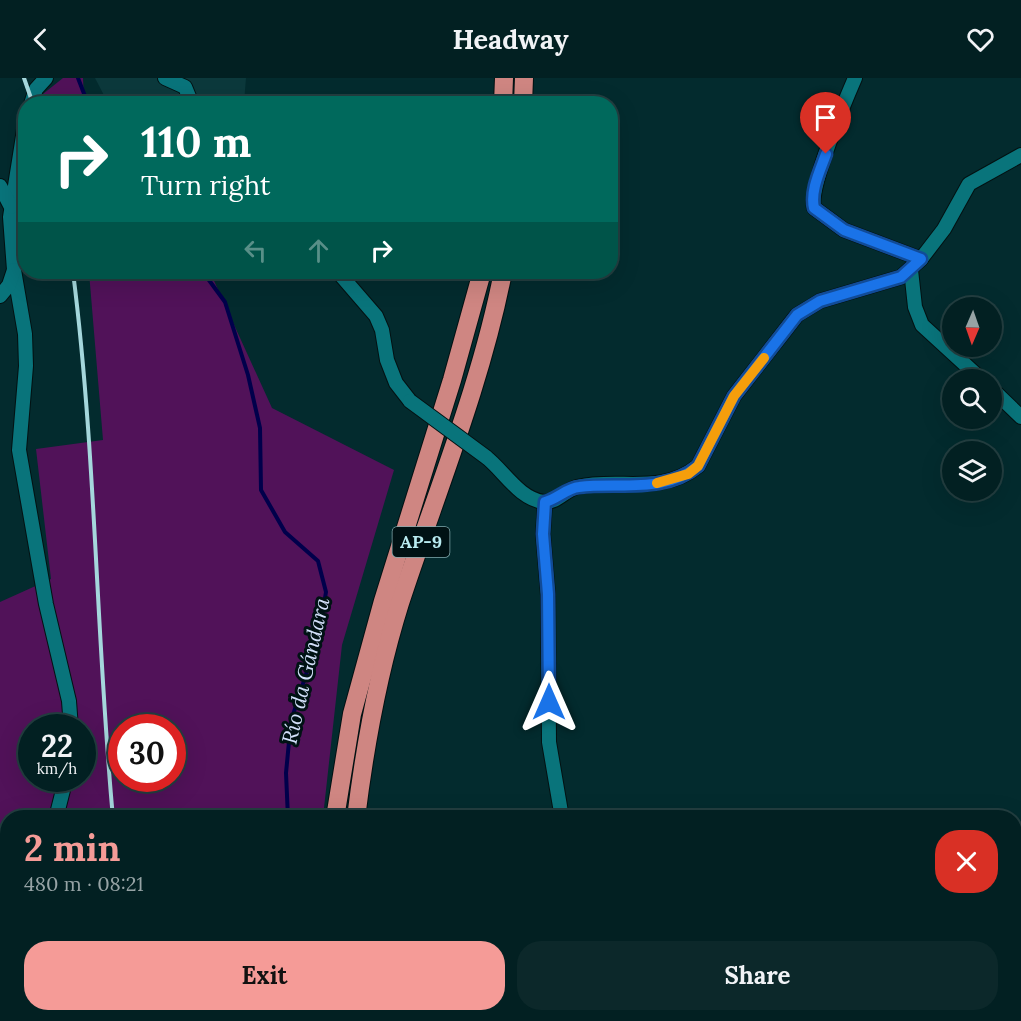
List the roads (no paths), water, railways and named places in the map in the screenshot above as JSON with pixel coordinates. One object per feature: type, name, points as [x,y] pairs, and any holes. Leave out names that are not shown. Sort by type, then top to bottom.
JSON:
[{"type":"highway","points":[[503,96],[504,78]]},
{"type":"highway","points":[[523,96],[524,78]]},
{"type":"highway","name":"AP-9","points":[[336,810],[352,714],[383,601],[452,380],[480,279]]},
{"type":"highway","name":"AP-9","points":[[357,810],[365,749],[378,687],[400,605],[465,411],[501,279]]},
{"type":"street","points":[[34,96],[36,89],[46,78]]},
{"type":"street","points":[[165,78],[186,87],[189,96]]},
{"type":"street","points":[[855,78],[816,182],[814,208],[844,230],[921,259]]},
{"type":"street","points":[[344,279],[376,316],[382,330],[387,360],[396,382],[410,401],[486,457],[522,493],[545,502],[556,499],[576,487],[670,482],[688,474],[698,466],[734,396],[797,315],[820,301],[901,277],[911,270],[944,229],[969,184],[1021,155]]},
{"type":"street","points":[[18,165],[11,207],[14,270],[26,334],[20,461],[46,604],[69,701],[70,714]]},
{"type":"street","points":[[0,186],[11,207]]},
{"type":"street","points":[[0,297],[9,285],[14,270]]},
{"type":"street","points":[[911,270],[915,307],[922,325],[970,369]]},
{"type":"street","points":[[1002,398],[1021,417]]},
{"type":"street","points":[[545,502],[543,534],[548,594],[549,742],[561,810]]},
{"type":"street","points":[[58,810],[62,792]]},
{"type":"waterway","name":"Río da Gándara","points":[[78,78],[85,96]]},
{"type":"waterway","name":"Río da Gándara","points":[[208,279],[225,302],[248,375],[260,428],[261,490],[285,532],[318,561],[326,592],[319,634],[291,721],[286,773],[288,810]]},
{"type":"railway","points":[[24,78],[30,96]]},
{"type":"railway","points":[[74,279],[87,408],[112,810]]}]
